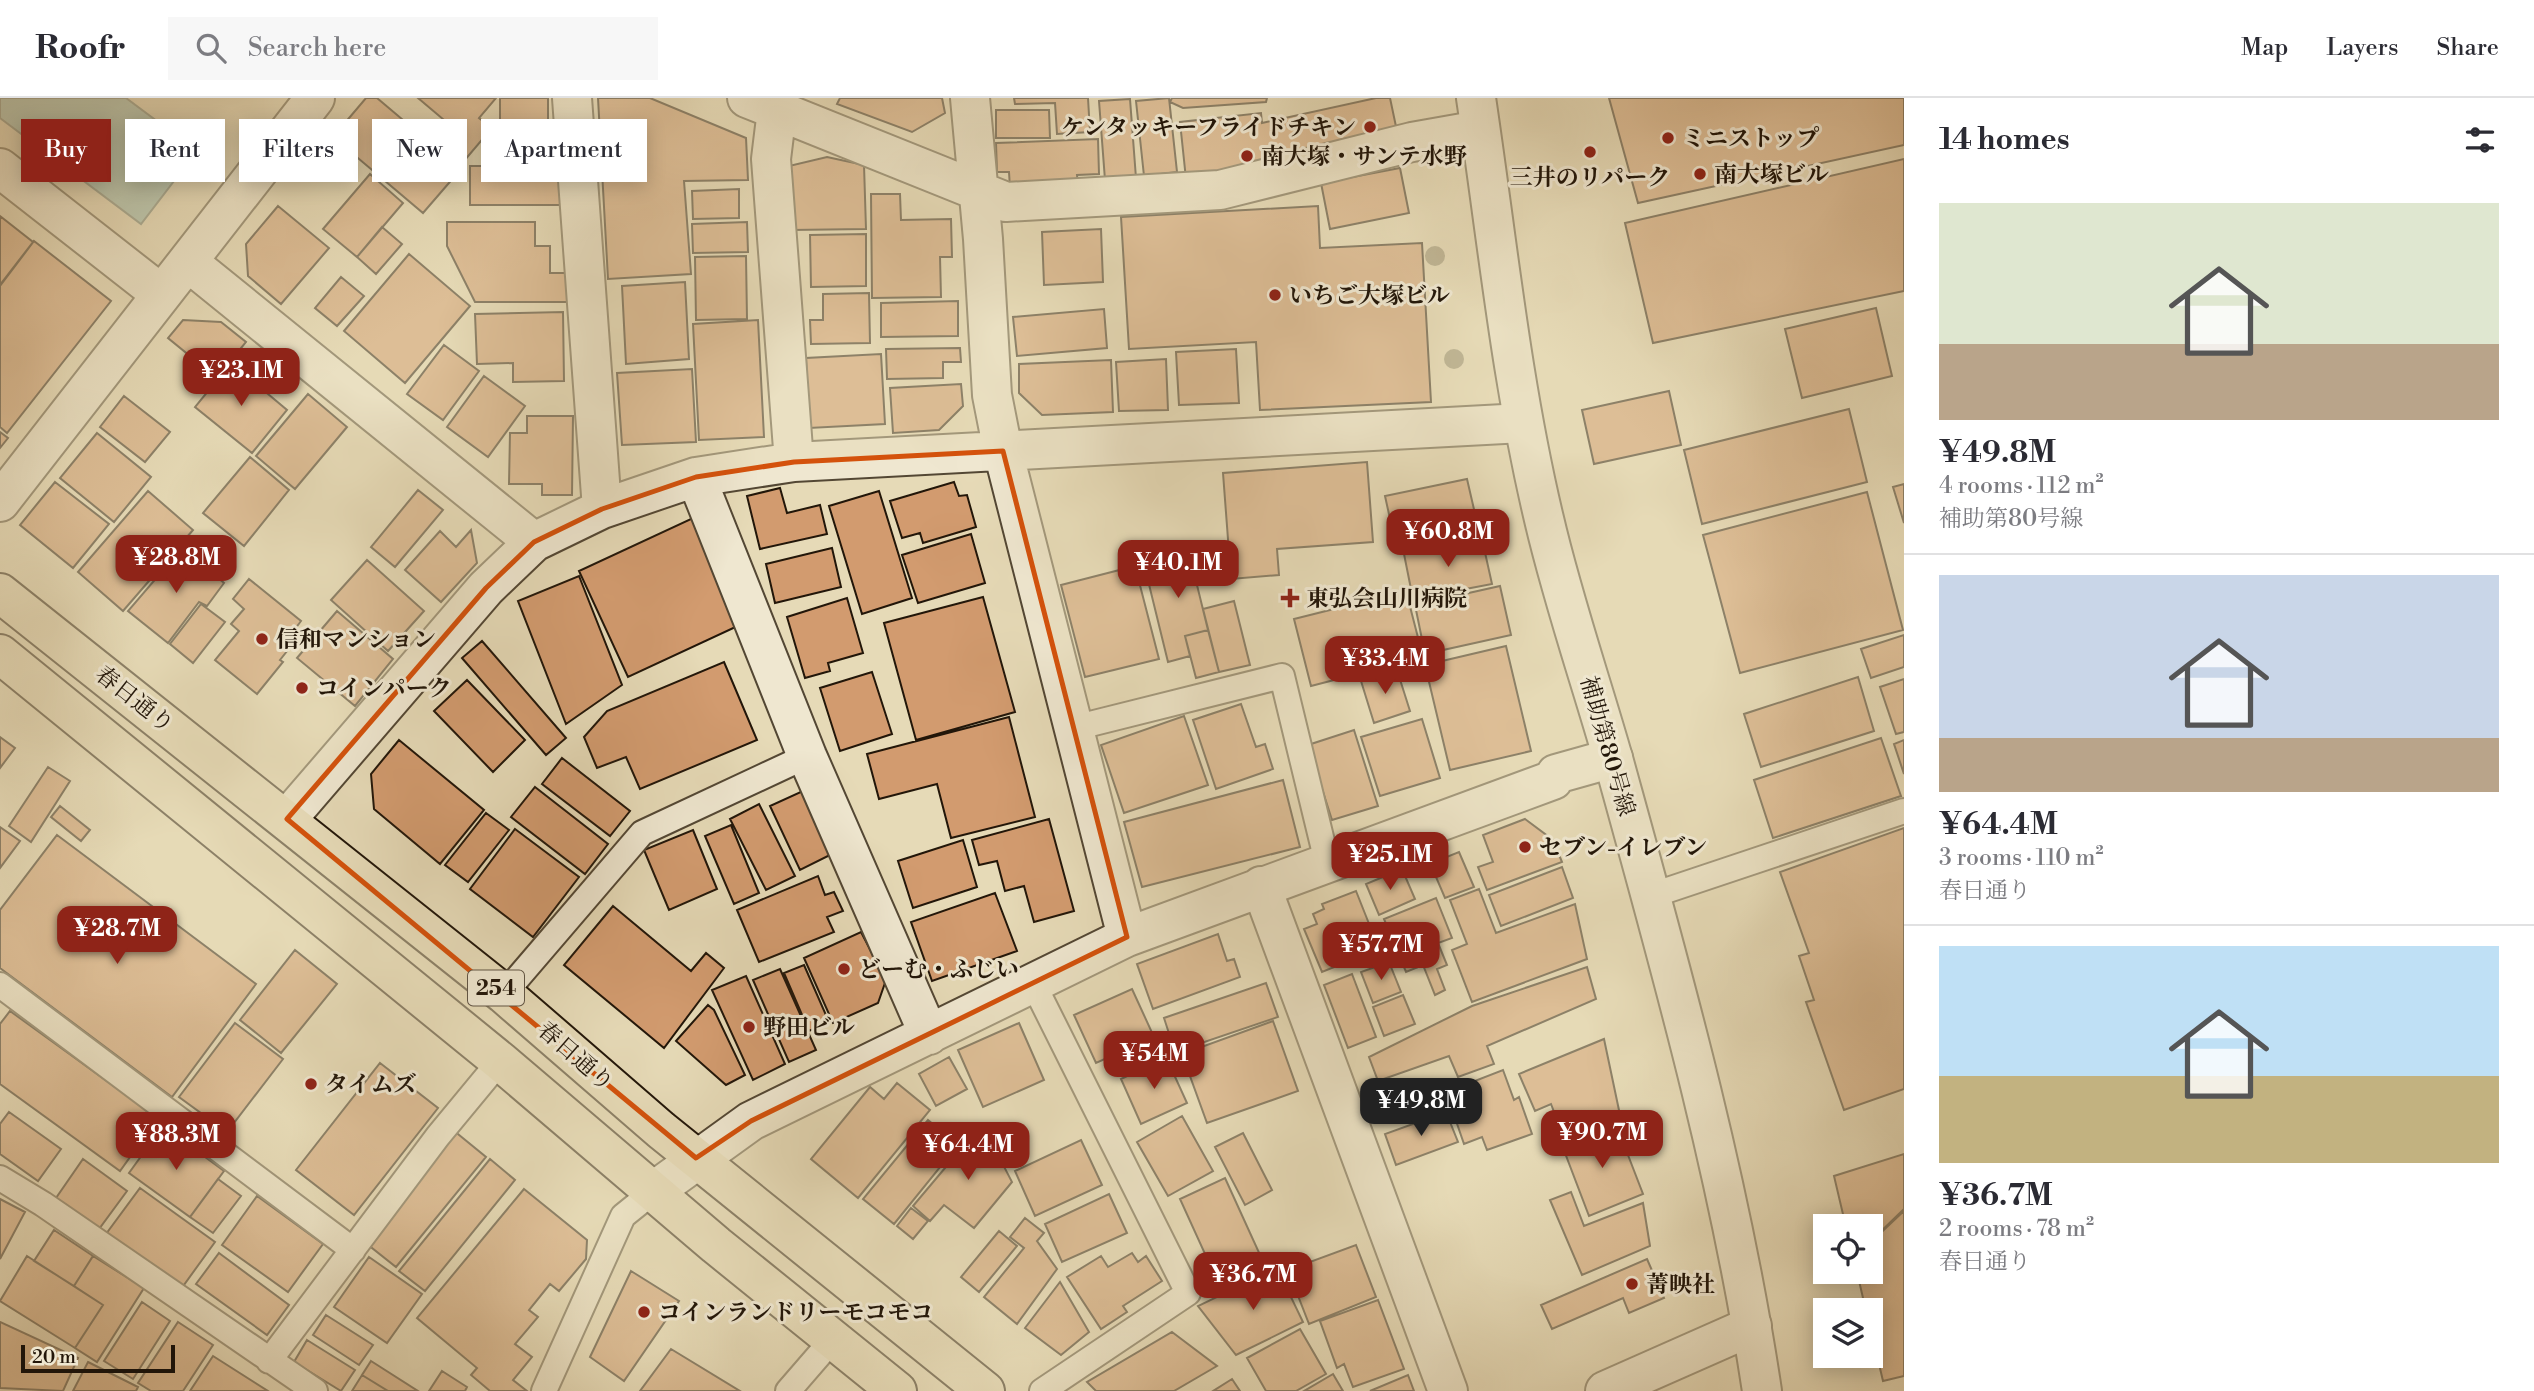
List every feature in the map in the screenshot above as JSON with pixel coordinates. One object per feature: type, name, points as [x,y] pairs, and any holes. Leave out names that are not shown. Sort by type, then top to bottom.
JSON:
[{"type":"highway","name":"春日通り","points":[[0,593],[504,994],[696,1158],[985,1391]]},
{"type":"highway","name":"254","points":[[0,654],[500,1061],[897,1391]]},
{"type":"street","points":[[0,502],[315,98]]},
{"type":"street","points":[[572,98],[602,509]]},
{"type":"street","points":[[971,98],[992,395],[1003,451],[1127,937]]},
{"type":"street","points":[[762,104],[1006,202],[1220,190],[1412,142],[1478,114]]},
{"type":"street","points":[[762,104],[771,159],[794,462]]},
{"type":"street","name":"補助第80号線","points":[[1478,114],[1523,423],[1548,533],[1613,758],[1710,1125],[1752,1326],[1762,1391]]},
{"type":"street","points":[[0,169],[160,294]]},
{"type":"street","points":[[188,262],[534,542]]},
{"type":"street","points":[[287,819],[486,588],[534,542],[602,509],[696,477],[794,462],[1523,423]]},
{"type":"street","points":[[696,477],[807,756],[929,1035]]},
{"type":"street","points":[[654,1191],[696,1158],[751,1121],[1127,937],[1553,780],[1556,774],[1613,758]]},
{"type":"street","points":[[1261,886],[1448,1391]]},
{"type":"street","points":[[1605,1391],[1752,1326]]},
{"type":"lane","points":[[1073,728],[1282,676],[1326,862]]},
{"type":"lane","points":[[504,994],[642,833],[807,756]]},
{"type":"lane","points":[[1650,896],[1904,811]]},
{"type":"lane","points":[[1033,983],[1188,1293],[1042,1391]]},
{"type":"lane","points":[[0,985],[353,1250]]},
{"type":"lane","points":[[269,1361],[438,1136],[500,1061]]},
{"type":"lane","points":[[0,1178],[43,1204],[315,1391]]},
{"type":"lane","points":[[544,1391],[623,1216],[654,1191]]},
{"type":"lane","points":[[788,1391],[833,1339]]},
{"type":"highlighted area","points":[[1003,451],[1127,937],[751,1121],[696,1158],[287,819],[486,588],[534,542],[602,509],[696,477],[794,462]]},
{"type":"water","points":[[0,98],[126,98],[154,119],[125,119],[125,182],[173,182],[141,224],[85,182],[111,182],[111,119],[21,119],[21,134],[0,118]]},
{"type":"building","points":[[366,98],[377,98],[402,119],[372,119],[372,170],[358,158],[358,119],[348,119]]},
{"type":"building","points":[[418,98],[496,98],[479,118],[481,141],[467,157],[467,119],[443,119]]},
{"type":"building","points":[[500,98],[548,98],[548,119],[500,119]]},
{"type":"building","points":[[598,98],[650,98],[746,138],[748,180],[684,181],[691,274],[608,279],[603,182],[647,182],[647,119],[599,119]]},
{"type":"building","points":[[840,98],[942,98],[945,113],[912,132],[837,104]]},
{"type":"building","points":[[1014,98],[1088,98],[1090,132],[1057,134],[1055,103],[1015,104]]},
{"type":"building","points":[[1169,98],[1177,172],[1144,176],[1136,101]]},
{"type":"building","points":[[1172,98],[1267,98],[1266,102],[1183,108],[1170,102]]},
{"type":"building","name":"南大塚・サンテ水野","points":[[1376,98],[1390,98],[1398,136],[1186,179],[1180,122],[1261,113],[1262,123]]},
{"type":"building","name":"南大塚ビル","points":[[1609,98],[1904,98],[1904,145],[1638,203]]},
{"type":"building","points":[[1130,99],[1136,178],[1105,180],[1099,101]]},
{"type":"building","points":[[996,110],[1049,110],[1050,138],[996,138]]},
{"type":"building","points":[[1098,139],[1099,174],[1077,175],[1078,185],[1010,188],[1009,172],[997,172],[996,143]]},
{"type":"building","points":[[827,157],[864,165],[866,229],[791,230],[789,166]]},
{"type":"building","points":[[1904,159],[1904,291],[1653,343],[1625,223]]},
{"type":"building","points":[[470,166],[481,166],[481,182],[564,182],[564,205],[470,205]]},
{"type":"building","points":[[1400,168],[1409,213],[1330,229],[1321,183]]},
{"type":"building","points":[[370,174],[372,182],[379,182],[403,203],[357,257],[323,229]]},
{"type":"building","points":[[386,182],[450,182],[423,213]]},
{"type":"building","points":[[739,189],[739,218],[693,219],[692,191]]},
{"type":"building","points":[[871,194],[900,194],[901,220],[951,219],[952,257],[940,257],[941,297],[872,298]]},
{"type":"building","points":[[278,206],[329,248],[281,304],[248,276],[246,244]]},
{"type":"building","name":"いちご大塚ビル","points":[[1318,206],[1320,248],[1422,243],[1431,402],[1260,410],[1256,342],[1129,349],[1121,217]]},
{"type":"building","points":[[0,216],[33,242],[0,285]]},
{"type":"building","points":[[447,222],[535,222],[535,246],[550,246],[550,273],[575,273],[575,302],[475,302],[447,246]]},
{"type":"building","points":[[747,222],[748,252],[693,253],[692,224]]},
{"type":"building","points":[[382,227],[402,244],[376,274],[357,257]]},
{"type":"building","points":[[1101,229],[1103,282],[1044,285],[1042,232]]},
{"type":"building","points":[[866,234],[866,286],[811,287],[810,235]]},
{"type":"building","points":[[34,241],[111,301],[7,433],[0,427],[0,286]]},
{"type":"building","points":[[409,254],[470,306],[405,383],[344,331]]},
{"type":"building","points":[[746,256],[747,319],[696,320],[695,257]]},
{"type":"building","points":[[341,277],[364,296],[337,326],[315,308]]},
{"type":"building","points":[[685,282],[689,359],[626,364],[622,286]]},
{"type":"building","points":[[869,293],[870,343],[811,344],[810,320],[823,320],[823,294]]},
{"type":"building","points":[[958,301],[958,336],[881,337],[881,303]]},
{"type":"building","points":[[1876,308],[1892,376],[1802,398],[1785,329]]},
{"type":"building","points":[[1104,309],[1107,348],[1017,356],[1013,317]]},
{"type":"building","points":[[563,312],[564,381],[513,382],[513,363],[477,364],[475,314]]},
{"type":"building","points":[[183,320],[221,322],[246,342],[217,378],[168,338]]},
{"type":"building","points":[[758,320],[764,437],[699,440],[693,324]]},
{"type":"building","points":[[444,345],[479,371],[443,420],[407,394]]},
{"type":"building","points":[[960,348],[961,362],[943,362],[943,378],[887,379],[886,349]]},
{"type":"building","points":[[1236,349],[1239,403],[1179,405],[1176,352]]},
{"type":"building","points":[[881,354],[885,424],[809,428],[806,358]]},
{"type":"building","points":[[1166,359],[1168,410],[1119,411],[1116,362]]},
{"type":"building","points":[[1111,360],[1113,412],[1042,415],[1019,393],[1019,364]]},
{"type":"building","points":[[231,363],[287,410],[252,453],[195,407]]},
{"type":"building","points":[[692,369],[696,442],[622,445],[617,373]]},
{"type":"building","points":[[484,376],[525,406],[488,457],[447,427]]},
{"type":"building","points":[[961,384],[963,406],[939,430],[893,433],[890,388]]},
{"type":"building","points":[[1669,391],[1681,445],[1594,464],[1582,410]]},
{"type":"building","points":[[308,394],[347,427],[295,489],[256,456]]},
{"type":"building","points":[[124,396],[170,432],[145,462],[100,427]]},
{"type":"building","points":[[1849,409],[1867,482],[1702,524],[1684,450]]},
{"type":"building","points":[[527,416],[573,416],[572,495],[542,495],[542,484],[509,484],[510,433],[527,433]]},
{"type":"building","points":[[0,432],[8,438],[0,448]]},
{"type":"building","points":[[97,433],[151,477],[114,522],[60,478]]},
{"type":"building","points":[[250,457],[289,490],[244,546],[203,513]]},
{"type":"building","points":[[1367,462],[1373,542],[1277,549],[1279,575],[1231,579],[1223,473]]},
{"type":"building","points":[[1467,479],[1476,518],[1394,537],[1385,496]]},
{"type":"building","points":[[55,482],[109,524],[73,568],[20,525]]},
{"type":"building","points":[[954,482],[959,496],[967,495],[976,527],[923,543],[920,533],[902,538],[890,501]]},
{"type":"building","points":[[1904,484],[1904,523],[1893,487]]},
{"type":"building","points":[[780,488],[787,513],[820,505],[827,534],[760,549],[747,496]]},
{"type":"building","points":[[418,490],[443,510],[395,567],[371,547]]},
{"type":"building","points":[[148,491],[193,530],[123,611],[78,572]]},
{"type":"building","points":[[879,491],[912,598],[862,614],[829,506]]},
{"type":"building","points":[[1867,492],[1903,630],[1740,673],[1703,535]]},
{"type":"building","points":[[693,518],[742,624],[628,677],[579,571]]},
{"type":"building","points":[[471,530],[477,563],[441,602],[405,570],[440,531],[456,547]]},
{"type":"building","points":[[971,534],[985,583],[918,603],[902,555]]},
{"type":"building","points":[[1482,539],[1492,584],[1413,599],[1404,554]]},
{"type":"building","points":[[183,547],[224,583],[207,606],[199,602],[168,643],[128,611]]},
{"type":"building","points":[[832,548],[841,587],[775,603],[766,564]]},
{"type":"building","points":[[1200,549],[1208,578],[1196,581],[1208,630],[1185,636],[1190,656],[1168,662],[1144,564]]},
{"type":"building","points":[[367,560],[424,611],[388,651],[331,600]]},
{"type":"building","points":[[1135,566],[1159,659],[1085,677],[1061,585]]},
{"type":"building","points":[[579,576],[622,685],[566,724],[518,601]]},
{"type":"building","name":"信和マンション","points":[[249,579],[301,621],[289,637],[295,641],[280,660],[283,662],[257,694],[215,660],[239,631],[231,624],[244,609],[233,599]]},
{"type":"building","points":[[1500,586],[1511,635],[1425,654],[1415,605]]},
{"type":"building","points":[[1406,591],[1423,657],[1311,686],[1294,619]]},
{"type":"building","points":[[983,597],[1015,712],[916,740],[884,623]]},
{"type":"building","points":[[847,598],[863,653],[828,663],[830,671],[805,678],[787,617]]},
{"type":"building","points":[[1234,601],[1250,665],[1219,672],[1203,609]]},
{"type":"building","points":[[201,604],[225,622],[193,663],[170,644]]},
{"type":"building","points":[[337,611],[393,659],[355,706],[297,658]]},
{"type":"building","points":[[1208,630],[1219,672],[1196,678],[1185,636]]},
{"type":"building","points":[[1904,635],[1904,667],[1871,678],[1861,649]]},
{"type":"building","points":[[482,641],[566,738],[546,755],[462,658]]},
{"type":"building","points":[[1506,646],[1531,751],[1450,770],[1425,665]]},
{"type":"building","points":[[724,662],[757,740],[640,789],[626,757],[597,768],[584,737],[607,711]]},
{"type":"building","points":[[1397,670],[1410,711],[1374,723],[1361,681]]},
{"type":"building","points":[[872,672],[892,734],[840,751],[820,688]]},
{"type":"building","points":[[1858,677],[1874,731],[1761,767],[1744,714]]},
{"type":"building","points":[[1904,679],[1904,732],[1896,734],[1880,687]]},
{"type":"building","points":[[467,680],[525,740],[493,772],[434,711]]},
{"type":"building","points":[[1241,704],[1256,747],[1265,744],[1273,769],[1216,789],[1193,720]]},
{"type":"building","points":[[1184,716],[1208,785],[1124,813],[1101,745]]},
{"type":"building","points":[[1009,717],[1035,817],[951,838],[937,784],[879,799],[867,754]]},
{"type":"building","points":[[1422,719],[1440,778],[1380,796],[1361,737]]},
{"type":"building","points":[[1354,730],[1378,806],[1332,820],[1308,745]]},
{"type":"building","points":[[0,737],[15,748],[0,768]]},
{"type":"building","points":[[1881,738],[1901,796],[1773,838],[1754,780]]},
{"type":"building","points":[[399,740],[484,810],[440,864],[374,809],[371,774]]},
{"type":"building","points":[[1904,740],[1904,774],[1894,744]]},
{"type":"building","points":[[562,758],[630,811],[610,836],[542,784]]},
{"type":"building","points":[[48,767],[70,781],[31,842],[9,826]]},
{"type":"building","points":[[1283,780],[1300,847],[1142,887],[1124,822]]},
{"type":"building","points":[[535,787],[608,844],[585,874],[511,817]]},
{"type":"building","points":[[805,790],[834,853],[800,870],[770,806]]},
{"type":"building","points":[[759,804],[795,876],[766,890],[730,819]]},
{"type":"building","points":[[60,806],[90,830],[81,841],[51,817]]},
{"type":"building","points":[[486,813],[509,830],[468,882],[445,865]]},
{"type":"building","points":[[1049,819],[1074,911],[1034,922],[1024,886],[1005,891],[997,861],[979,865],[972,840]]},
{"type":"building","points":[[1525,819],[1553,840],[1562,862],[1487,890],[1478,867],[1493,862],[1483,835]]},
{"type":"building","points":[[731,825],[759,893],[734,904],[705,836]]},
{"type":"building","points":[[0,827],[20,841],[0,868]]},
{"type":"building","points":[[1904,828],[1904,1089],[1844,1110],[1806,1002],[1814,1000],[1799,956],[1809,953],[1780,872]]},
{"type":"building","points":[[515,829],[579,877],[533,937],[470,889]]},
{"type":"building","points":[[693,830],[717,889],[669,910],[644,850]]},
{"type":"building","points":[[57,835],[256,984],[172,1097],[0,968],[0,910]]},
{"type":"building","points":[[963,840],[977,887],[913,908],[898,861]]},
{"type":"building","points":[[1459,852],[1474,887],[1445,898],[1433,870],[1446,864],[1444,858]]},
{"type":"building","points":[[1562,867],[1573,898],[1501,926],[1489,895]]},
{"type":"building","points":[[1402,869],[1415,899],[1379,915],[1366,884]]},
{"type":"building","points":[[818,876],[825,895],[834,892],[843,911],[827,917],[834,932],[759,962],[737,910]]},
{"type":"building","points":[[1479,889],[1496,933],[1575,904],[1587,959],[1472,1002],[1452,950],[1467,944],[1450,900]]},
{"type":"building","points":[[1356,891],[1379,949],[1322,972],[1304,929],[1317,924],[1313,914],[1324,909],[1322,904]]},
{"type":"building","points":[[995,893],[1017,951],[932,981],[911,922]]},
{"type":"building","points":[[1436,898],[1452,938],[1438,943],[1447,965],[1437,969],[1445,990],[1435,995],[1423,965],[1406,972],[1384,919]]},
{"type":"building","points":[[613,906],[691,971],[706,953],[724,968],[664,1048],[564,965]]},
{"type":"building","name":"どーむ・ふじい","points":[[861,932],[886,980],[878,1003],[833,1023],[804,958]]},
{"type":"building","points":[[1218,934],[1227,961],[1234,959],[1240,977],[1153,1009],[1137,964]]},
{"type":"building","points":[[295,950],[337,984],[281,1053],[240,1020]]},
{"type":"building","points":[[1389,962],[1401,992],[1373,1003],[1361,972]]},
{"type":"building","points":[[804,965],[829,1022],[809,1031],[784,973]]},
{"type":"building","points":[[1587,967],[1596,999],[1487,1046],[1494,1064],[1458,1077],[1449,1056],[1378,1081],[1369,1057],[1472,1006]]},
{"type":"building","points":[[780,969],[816,1050],[789,1062],[753,980]]},
{"type":"building","points":[[1352,974],[1376,1037],[1348,1048],[1324,985]]},
{"type":"building","name":"野田ビル","points":[[746,976],[785,1064],[753,1080],[712,990]]},
{"type":"building","points":[[1266,983],[1278,1017],[1175,1052],[1164,1018]]},
{"type":"building","points":[[1132,989],[1154,1037],[1096,1063],[1074,1015]]},
{"type":"building","points":[[1403,995],[1415,1024],[1384,1036],[1373,1007]]},
{"type":"building","points":[[708,1005],[714,1010],[745,1075],[726,1085],[676,1041]]},
{"type":"building","points":[[10,1011],[158,1118],[120,1171],[0,1084],[0,1024]]},
{"type":"building","points":[[1273,1021],[1298,1091],[1207,1123],[1182,1054]]},
{"type":"building","points":[[235,1023],[283,1059],[227,1132],[179,1097]]},
{"type":"building","points":[[1019,1023],[1044,1080],[983,1107],[958,1050]]},
{"type":"building","points":[[1604,1039],[1620,1115],[1564,1138],[1551,1104],[1535,1111],[1519,1074]]},
{"type":"building","points":[[949,1057],[967,1089],[936,1106],[919,1074]]},
{"type":"building","points":[[1166,1057],[1187,1103],[1141,1124],[1121,1079]]},
{"type":"building","points":[[380,1063],[438,1108],[354,1215],[296,1170]]},
{"type":"building","points":[[1503,1070],[1514,1100],[1519,1097],[1532,1134],[1487,1150],[1482,1137],[1464,1144],[1453,1112],[1461,1109],[1454,1089]]},
{"type":"building","points":[[897,1083],[930,1110],[858,1198],[811,1159],[870,1087],[884,1099]]},
{"type":"building","points":[[9,1112],[61,1149],[38,1181],[0,1154],[0,1124]]},
{"type":"building","points":[[1446,1112],[1458,1142],[1396,1165],[1385,1134]]},
{"type":"building","points":[[1182,1116],[1213,1171],[1168,1196],[1137,1142]]},
{"type":"building","points":[[928,1120],[958,1145],[894,1224],[863,1199]]},
{"type":"building","points":[[982,1124],[1012,1182],[974,1228],[944,1205],[930,1221],[913,1206]]},
{"type":"building","points":[[1616,1124],[1643,1194],[1589,1216],[1562,1145]]},
{"type":"building","points":[[163,1126],[224,1171],[190,1217],[129,1173]]},
{"type":"building","points":[[453,1130],[486,1157],[396,1267],[362,1240]]},
{"type":"building","points":[[1243,1133],[1272,1190],[1245,1205],[1215,1147]]},
{"type":"building","points":[[1081,1140],[1102,1185],[1035,1216],[1015,1171]]},
{"type":"building","points":[[1904,1154],[1904,1209],[1883,1229],[1883,1214],[1843,1214],[1834,1176]]},
{"type":"building","points":[[83,1159],[127,1191],[99,1229],[56,1198]]},
{"type":"building","points":[[490,1159],[515,1180],[425,1291],[399,1271]]},
{"type":"building","points":[[1225,1178],[1266,1268],[1221,1289],[1180,1199]]},
{"type":"building","points":[[218,1179],[241,1196],[213,1233],[190,1217]]},
{"type":"building","points":[[140,1188],[215,1242],[181,1289],[106,1234]]},
{"type":"building","points":[[524,1189],[587,1240],[586,1259],[559,1291],[550,1284],[529,1310],[538,1317],[515,1344],[532,1357],[513,1380],[527,1391],[490,1391],[471,1375],[477,1368],[417,1318]]},
{"type":"building","points":[[1571,1192],[1584,1226],[1643,1203],[1650,1246],[1582,1275],[1550,1200]]},
{"type":"building","points":[[1109,1194],[1127,1233],[1062,1262],[1045,1224]]},
{"type":"building","points":[[257,1196],[323,1244],[288,1292],[222,1245]]},
{"type":"building","points":[[0,1199],[25,1212],[0,1259]]},
{"type":"building","points":[[911,1208],[928,1221],[913,1239],[897,1226]]},
{"type":"building","points":[[1904,1211],[1904,1376],[1883,1381],[1880,1368],[1883,1368],[1883,1298],[1863,1298],[1860,1284],[1883,1284],[1883,1231]]},
{"type":"building","points":[[1025,1218],[1044,1233],[1037,1241],[1057,1269],[1017,1324],[984,1297],[1024,1248],[1010,1237]]},
{"type":"building","points":[[54,1230],[93,1256],[74,1286],[34,1261]]},
{"type":"building","points":[[999,1231],[1017,1246],[979,1292],[961,1277]]},
{"type":"building","points":[[1356,1245],[1376,1297],[1309,1324],[1288,1270]]},
{"type":"building","points":[[219,1253],[289,1305],[267,1335],[196,1284]]},
{"type":"building","points":[[1132,1253],[1138,1262],[1146,1256],[1162,1281],[1123,1306],[1127,1312],[1101,1329],[1067,1277],[1101,1256],[1108,1267]]},
{"type":"building","points":[[27,1256],[103,1305],[75,1348],[0,1301]]},
{"type":"building","points":[[93,1256],[144,1288],[97,1362],[75,1348],[103,1305],[74,1286]]},
{"type":"building","points":[[369,1257],[422,1294],[387,1343],[334,1307]]},
{"type":"building","points":[[1647,1259],[1664,1298],[1629,1313],[1623,1298],[1552,1329],[1541,1305]]},
{"type":"building","points":[[1277,1268],[1303,1322],[1236,1355],[1198,1306]]},
{"type":"building","points":[[631,1271],[679,1301],[624,1381],[590,1357]]},
{"type":"building","points":[[1060,1282],[1089,1332],[1061,1355],[1025,1328]]},
{"type":"building","points":[[1378,1300],[1404,1369],[1353,1387],[1344,1364],[1337,1368],[1320,1321]]},
{"type":"building","points":[[142,1302],[170,1321],[133,1379],[104,1361]]},
{"type":"building","points":[[326,1315],[373,1345],[359,1365],[313,1335]]},
{"type":"building","points":[[0,1322],[78,1358],[63,1391],[0,1388]]},
{"type":"building","points":[[178,1322],[213,1345],[183,1391],[151,1391],[138,1383]]},
{"type":"building","points":[[1300,1329],[1326,1374],[1296,1391],[1266,1391],[1247,1358]]},
{"type":"building","points":[[1172,1332],[1217,1366],[1174,1391],[1096,1391],[1087,1382]]},
{"type":"building","points":[[307,1340],[355,1370],[341,1391],[294,1362]]},
{"type":"building","points":[[671,1349],[740,1391],[640,1391]]},
{"type":"building","points":[[213,1356],[268,1391],[190,1391]]},
{"type":"building","points":[[371,1361],[418,1391],[388,1391],[362,1375]]},
{"type":"building","points":[[88,1362],[138,1387],[136,1391],[73,1391]]},
{"type":"building","points":[[442,1371],[467,1387],[465,1391],[429,1391]]},
{"type":"building","points":[[1333,1374],[1343,1391],[1304,1391]]},
{"type":"building","points":[[362,1375],[388,1391],[352,1391]]},
{"type":"building","points":[[1408,1375],[1414,1391],[1370,1391]]},
{"type":"building","points":[[1232,1379],[1240,1391],[1213,1391]]},
{"type":"place","name":"ケンタッキーフライドチキン","points":[[1370,127]]},
{"type":"place","name":"ミニストップ","points":[[1668,138]]},
{"type":"place","name":"三井のリパーク","points":[[1590,152]]},
{"type":"place","name":"南大塚・サンテ水野","points":[[1247,156]]},
{"type":"place","name":"南大塚ビル","points":[[1700,174]]},
{"type":"place","name":"いちご大塚ビル","points":[[1275,295]]},
{"type":"place","name":"東弘会山川病院","points":[[1290,598]]},
{"type":"place","name":"信和マンション","points":[[262,639]]},
{"type":"place","name":"コインパーク","points":[[302,688]]},
{"type":"place","name":"セブン-イレブン","points":[[1525,847]]},
{"type":"place","name":"どーむ・ふじい","points":[[844,969]]},
{"type":"place","name":"野田ビル","points":[[749,1027]]},
{"type":"place","name":"タイムズ","points":[[311,1084]]},
{"type":"place","name":"菁映社","points":[[1632,1284]]},
{"type":"place","name":"コインランドリーモコモコ","points":[[644,1312]]}]
